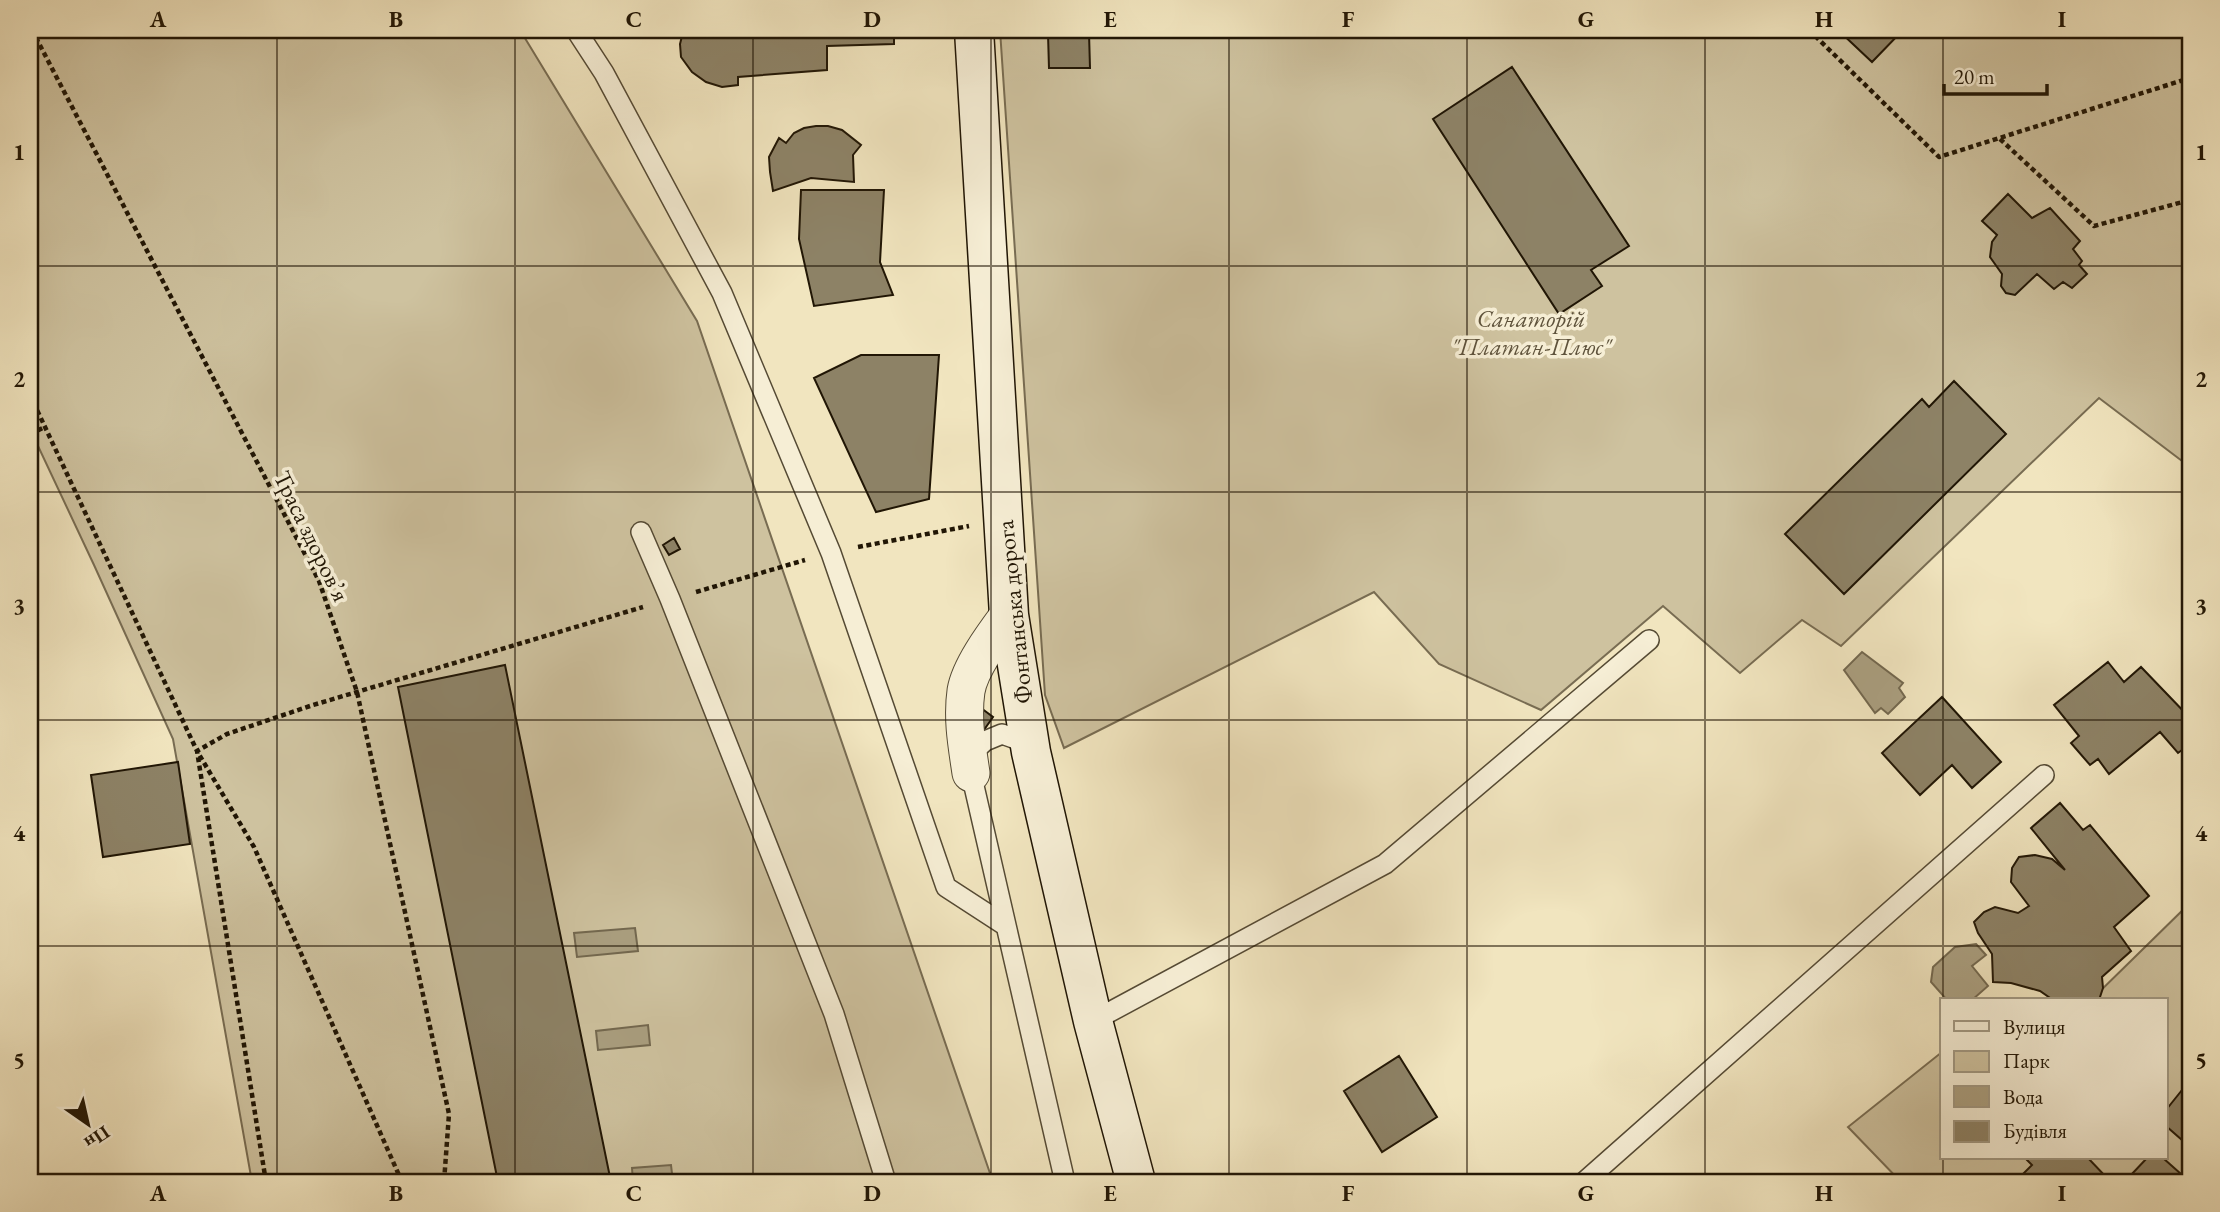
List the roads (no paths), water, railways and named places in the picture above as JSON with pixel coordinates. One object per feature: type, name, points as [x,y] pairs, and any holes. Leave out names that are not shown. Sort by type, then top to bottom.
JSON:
[{"type":"main road","name":"Фонтанська дорога","points":[[974,30],[1009,615],[1031,752],[1093,1021],[1136,1182]]},
{"type":"street","points":[[971,774],[964,732],[967,689],[993,636],[1009,615]]},
{"type":"lane","points":[[576,30],[604,73],[722,293],[831,553],[946,887],[1006,926]]},
{"type":"lane","points":[[641,531],[834,1014],[886,1182]]},
{"type":"lane","points":[[1093,1021],[1385,864],[1649,640]]},
{"type":"lane","points":[[1031,752],[1017,739],[1002,734],[985,741],[974,751],[971,774],[1065,1182]]},
{"type":"lane","points":[[1584,1182],[2043,775]]},
{"type":"water","points":[[1862,652],[1903,683],[1899,688],[1905,697],[1888,714],[1881,708],[1875,713],[1844,670]]},
{"type":"water","points":[[635,928],[638,951],[577,957],[574,933]]},
{"type":"water","points":[[1976,944],[1986,955],[1972,966],[1988,986],[1974,998],[1945,998],[1931,982],[1933,967],[1955,947]]},
{"type":"water","points":[[648,1025],[650,1045],[598,1050],[596,1031]]},
{"type":"water","points":[[671,1165],[673,1182],[633,1182],[632,1168]]},
{"type":"park label","name":"Санаторій \"Платан-Плюс\"","points":[[1531,332]]}]
